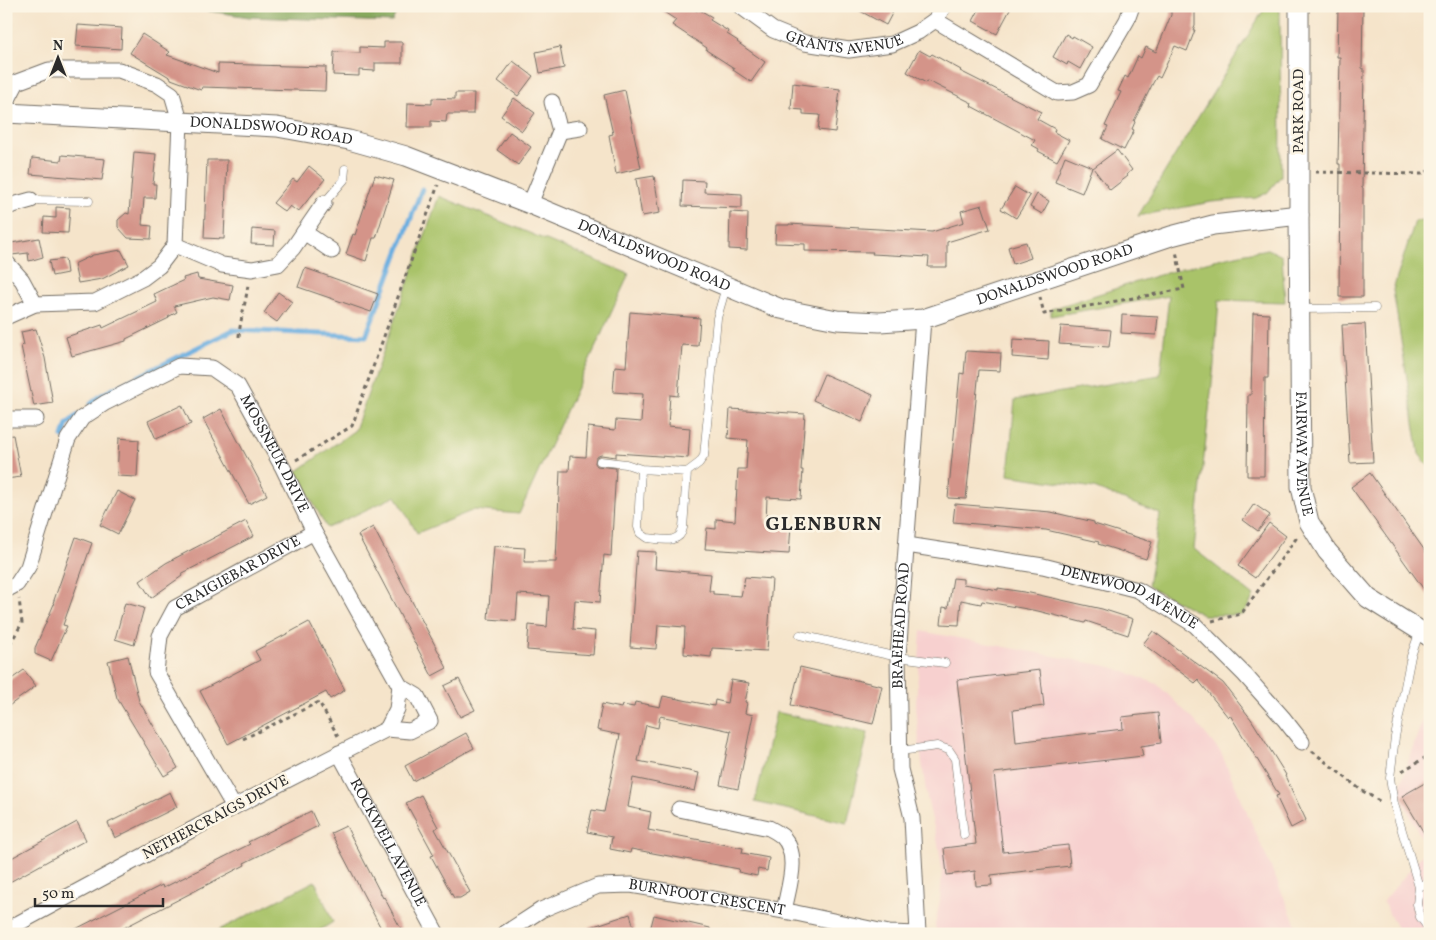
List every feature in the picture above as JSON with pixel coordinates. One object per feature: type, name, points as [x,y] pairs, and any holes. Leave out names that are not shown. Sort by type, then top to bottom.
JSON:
[{"type":"street","name":"GRANTS AVENUE","points":[[740,6],[773,30],[797,40],[849,50],[892,44],[918,32],[935,20],[944,6]]},
{"type":"street","points":[[935,20],[1057,93],[1073,92],[1089,86],[1127,20],[1132,6]]},
{"type":"street","name":"PARK ROAD","points":[[1299,6],[1299,215]]},
{"type":"street","points":[[6,103],[17,82],[49,70],[119,70],[157,84],[172,94],[180,121],[175,245],[159,266],[143,278],[95,302],[35,304],[6,317]]},
{"type":"street","points":[[530,204],[560,131],[552,102]]},
{"type":"street","name":"DONALDSWOOD ROAD","points":[[6,112],[277,127],[348,140],[406,156],[443,170],[530,204],[781,309],[838,320],[880,322],[923,319],[1171,236],[1213,225],[1299,215]]},
{"type":"street","points":[[560,131],[580,128]]},
{"type":"street","points":[[6,207],[31,200]]},
{"type":"street","points":[[175,245],[222,264],[252,269],[278,264],[293,248],[324,203]]},
{"type":"street","name":"FAIRWAY AVENUE","points":[[1299,215],[1301,487],[1309,522],[1327,551],[1368,598],[1425,634]]},
{"type":"street","points":[[304,232],[332,251]]},
{"type":"street","points":[[6,262],[22,280],[35,304]]},
{"type":"street","name":"BRAEHEAD ROAD","points":[[919,933],[912,818],[900,769],[898,657],[923,319]]},
{"type":"street","name":"MOSSNEUK DRIVE","points":[[12,587],[28,567],[68,439],[82,418],[105,403],[179,366],[212,368],[238,386],[283,468],[314,532],[400,686],[417,696],[430,721]]},
{"type":"street","points":[[7,417],[36,419]]},
{"type":"street","name":"CRAIGIEBAR DRIVE","points":[[234,807],[156,672],[160,636],[175,608],[314,532]]},
{"type":"street","name":"DENEWOOD AVENUE","points":[[907,545],[1043,566],[1138,590],[1195,625],[1245,675],[1302,742]]},
{"type":"street","points":[[387,730],[398,709],[400,686]]},
{"type":"street","name":"NETHERCRAIGS DRIVE","points":[[6,930],[234,807],[387,730],[410,731],[430,721]]},
{"type":"street","name":"ROCKWELL AVENUE","points":[[343,752],[437,934]]},
{"type":"street","points":[[679,809],[769,828],[782,836],[792,856],[784,911]]},
{"type":"street","name":"BURNFOOT CRESCENT","points":[[504,934],[541,910],[598,886],[631,885],[784,911],[889,933],[919,933]]},
{"type":"lane","points":[[324,203],[344,180],[345,169]]},
{"type":"lane","points":[[31,200],[89,201]]},
{"type":"lane","points":[[600,462],[626,464],[641,470],[687,472],[699,463],[704,456],[717,318],[726,287]]},
{"type":"lane","points":[[1299,309],[1375,308]]},
{"type":"lane","points":[[641,470],[638,527],[640,533],[647,538],[673,540],[682,532],[687,472]]},
{"type":"lane","points":[[1425,634],[1411,656],[1395,737],[1390,778],[1394,804],[1418,887],[1417,904],[1420,917],[1430,930]]},
{"type":"lane","points":[[800,635],[898,657],[945,663]]},
{"type":"lane","points":[[900,751],[937,746],[949,750],[955,758],[964,835]]},
{"type":"lane","points":[[1418,887],[1430,881]]},
{"type":"path","points":[[283,468],[352,426],[443,170]]},
{"type":"path","points":[[1299,171],[1422,174],[1430,170]]},
{"type":"path","points":[[1036,281],[1044,314],[1184,289],[1178,258],[1171,236]]},
{"type":"path","points":[[239,338],[240,318],[245,305],[249,274],[252,269]]},
{"type":"path","points":[[1195,625],[1241,614],[1309,522]]},
{"type":"path","points":[[6,651],[22,622],[12,587]]},
{"type":"path","points":[[243,739],[319,702],[343,752]]},
{"type":"path","points":[[1302,742],[1361,790],[1379,801],[1394,804]]},
{"type":"path","points":[[1390,778],[1430,755]]},
{"type":"shaded area","points":[[921,631],[1112,667],[1157,684],[1194,720],[1221,753],[1300,934],[937,934],[935,925],[940,901],[942,870],[939,848],[927,798],[916,704]]},
{"type":"shaded area","points":[[1430,697],[1430,934],[1400,934],[1383,902],[1427,849],[1398,792]]},
{"type":"green space","points":[[176,6],[399,6],[392,22],[249,17]]},
{"type":"green space","points":[[1266,6],[1280,6],[1281,176],[1267,193],[1256,198],[1211,202],[1138,216]]},
{"type":"green space","points":[[439,196],[629,274],[519,514],[474,510],[417,533],[396,496],[327,528],[296,472],[355,430]]},
{"type":"green space","points":[[1430,219],[1430,468],[1419,454],[1393,290],[1415,221]]},
{"type":"green space","points":[[1268,249],[1282,256],[1285,302],[1219,300],[1214,365],[1194,549],[1254,596],[1243,615],[1203,615],[1148,586],[1160,514],[1094,488],[1008,475],[1015,400],[1160,375],[1169,296],[1051,316],[1051,309],[1186,267]]},
{"type":"green space","points":[[776,712],[868,733],[847,823],[755,802]]},
{"type":"green space","points":[[315,881],[333,922],[314,934],[211,934]]},
{"type":"building","points":[[655,6],[689,6],[697,11],[698,9],[712,17],[710,20],[728,31],[727,34],[765,62],[751,82],[733,70],[734,68],[706,50],[707,48],[672,25],[676,20]]},
{"type":"building","points":[[851,6],[896,6],[886,25]]},
{"type":"building","points":[[981,6],[1012,6],[997,34],[973,21]]},
{"type":"building","points":[[1171,6],[1195,6],[1195,25],[1193,30],[1195,30],[1187,51],[1175,46],[1160,78],[1157,76],[1134,121],[1132,129],[1134,130],[1124,150],[1102,139],[1108,127],[1105,126],[1121,92],[1118,91],[1125,76],[1128,78],[1138,56],[1141,58],[1146,47],[1156,52],[1171,15]]},
{"type":"building","points":[[1350,6],[1363,6],[1363,297],[1339,297],[1340,164],[1338,164],[1340,57],[1337,57],[1338,8],[1350,8]]},
{"type":"building","points":[[78,25],[122,28],[121,49],[76,46]]},
{"type":"building","points":[[142,34],[170,52],[167,55],[218,73],[218,64],[326,67],[325,91],[202,87],[201,90],[171,79],[130,53]]},
{"type":"building","points":[[1066,34],[1092,47],[1080,69],[1068,62],[1067,65],[1053,57]]},
{"type":"building","points":[[384,42],[402,42],[402,63],[375,63],[375,71],[359,70],[359,76],[333,75],[334,52],[360,53],[360,47],[384,48]]},
{"type":"building","points":[[560,47],[564,68],[540,73],[536,52]]},
{"type":"building","points":[[919,50],[930,56],[932,54],[960,71],[1041,112],[1037,119],[1055,129],[1054,132],[1069,140],[1057,161],[1038,151],[1039,149],[1032,145],[1035,140],[971,106],[972,103],[934,84],[927,81],[926,83],[907,72]]},
{"type":"building","points":[[513,61],[533,76],[518,96],[498,81]]},
{"type":"building","points":[[793,83],[840,89],[835,132],[818,130],[820,115],[803,114],[803,110],[791,109]]},
{"type":"building","points":[[625,90],[641,168],[616,174],[609,135],[613,134],[604,95]]},
{"type":"building","points":[[455,93],[474,93],[473,114],[447,114],[446,122],[431,121],[431,127],[407,127],[408,103],[432,104],[432,98],[455,99]]},
{"type":"building","points":[[514,98],[535,113],[522,131],[501,116]]},
{"type":"building","points":[[510,132],[531,147],[518,165],[497,150]]},
{"type":"building","points":[[1117,150],[1132,170],[1126,175],[1128,176],[1110,190],[1093,168]]},
{"type":"building","points":[[134,152],[156,154],[153,184],[156,184],[155,198],[144,198],[142,225],[152,226],[151,239],[128,238],[118,227],[118,220],[126,213],[129,214]]},
{"type":"building","points":[[62,155],[105,159],[102,180],[30,174],[32,158],[61,161]]},
{"type":"building","points":[[1065,156],[1092,167],[1082,193],[1055,182]]},
{"type":"building","points":[[207,160],[227,160],[224,239],[204,238]]},
{"type":"building","points":[[309,166],[325,179],[298,212],[290,206],[285,212],[273,203],[293,179],[297,182]]},
{"type":"building","points":[[375,175],[394,180],[376,238],[373,238],[366,261],[346,254],[353,234],[355,235]]},
{"type":"building","points":[[654,176],[660,213],[642,216],[636,179]]},
{"type":"building","points":[[683,180],[705,181],[704,192],[742,194],[742,208],[682,206]]},
{"type":"building","points":[[1015,187],[1030,196],[1016,218],[1001,209]]},
{"type":"building","points":[[1037,194],[1049,201],[1042,214],[1030,207]]},
{"type":"building","points":[[982,205],[990,229],[947,242],[947,267],[928,267],[929,257],[872,254],[873,252],[805,251],[805,244],[775,243],[776,225],[789,224],[932,232],[964,222],[961,211]]},
{"type":"building","points":[[56,207],[70,208],[68,233],[43,232],[44,217],[56,218]]},
{"type":"building","points":[[730,212],[748,213],[747,250],[729,249]]},
{"type":"building","points":[[252,229],[275,231],[274,245],[251,244]]},
{"type":"building","points":[[39,238],[43,257],[29,261],[28,253],[12,255],[6,253],[6,244]]},
{"type":"building","points":[[1026,242],[1031,258],[1013,264],[1008,247]]},
{"type":"building","points":[[121,250],[129,265],[102,279],[78,283],[74,264],[93,255]]},
{"type":"building","points":[[65,259],[67,273],[52,276],[49,261]]},
{"type":"building","points":[[305,268],[378,294],[371,312],[298,287]]},
{"type":"building","points":[[197,274],[198,279],[233,285],[230,300],[213,297],[174,306],[177,312],[169,318],[126,339],[126,341],[72,356],[66,337],[102,325],[103,328],[157,302],[154,294],[184,280],[183,278]]},
{"type":"building","points":[[278,292],[292,302],[277,322],[264,313]]},
{"type":"building","points":[[630,312],[700,318],[698,346],[682,345],[678,396],[670,395],[668,426],[690,428],[688,458],[616,453],[616,457],[601,455],[596,457],[595,463],[597,466],[616,468],[611,556],[604,555],[600,602],[575,600],[573,629],[595,631],[593,655],[527,650],[529,625],[547,627],[549,596],[518,594],[516,621],[488,619],[494,546],[525,548],[524,562],[556,562],[560,471],[569,471],[570,456],[586,457],[588,427],[615,430],[616,420],[641,422],[643,394],[613,392],[615,366],[626,367]]},
{"type":"building","points":[[1253,313],[1269,314],[1268,378],[1265,378],[1264,476],[1247,476],[1248,395],[1251,395]]},
{"type":"building","points":[[1122,315],[1158,317],[1156,335],[1121,333]]},
{"type":"building","points":[[1365,324],[1373,462],[1350,463],[1342,325]]},
{"type":"building","points":[[1061,326],[1111,330],[1109,347],[1059,344]]},
{"type":"building","points":[[36,329],[45,358],[53,403],[34,406],[21,346],[24,345],[21,332]]},
{"type":"building","points":[[1013,339],[1049,341],[1048,360],[1012,357]]},
{"type":"building","points":[[966,351],[1001,353],[1000,371],[979,370],[966,499],[948,498],[960,373],[964,374]]},
{"type":"building","points":[[824,374],[873,395],[862,422],[813,400]]},
{"type":"building","points":[[182,405],[191,424],[156,439],[148,421]]},
{"type":"building","points":[[221,409],[267,495],[249,504],[203,419]]},
{"type":"building","points":[[730,409],[805,414],[801,499],[767,497],[766,523],[791,525],[789,554],[705,549],[707,528],[716,529],[716,519],[735,521],[738,469],[746,469],[748,440],[728,438]]},
{"type":"building","points":[[13,435],[21,477],[6,479],[6,436]]},
{"type":"building","points":[[119,438],[139,440],[137,477],[117,476]]},
{"type":"building","points":[[1370,473],[1430,558],[1430,598],[1351,487]]},
{"type":"building","points":[[117,491],[135,500],[118,534],[100,525]]},
{"type":"building","points":[[955,504],[1051,512],[1094,522],[1094,524],[1152,542],[1146,559],[1098,544],[1099,542],[1046,530],[953,522]]},
{"type":"building","points":[[1254,504],[1270,515],[1258,531],[1243,520]]},
{"type":"building","points":[[246,521],[254,536],[181,574],[182,576],[151,598],[140,581],[166,563]]},
{"type":"building","points":[[1269,523],[1286,536],[1255,578],[1238,566]]},
{"type":"building","points":[[373,527],[447,668],[432,676],[358,535]]},
{"type":"building","points":[[76,537],[92,543],[63,625],[67,626],[51,661],[35,654],[35,648],[54,604]]},
{"type":"building","points":[[637,551],[656,552],[655,569],[711,574],[709,591],[713,591],[713,594],[741,596],[745,577],[772,579],[767,651],[712,648],[711,657],[684,654],[685,627],[658,625],[656,649],[630,647]]},
{"type":"building","points":[[953,578],[963,579],[963,584],[1030,593],[1102,609],[1133,619],[1128,635],[1086,621],[1085,623],[1038,611],[982,601],[981,604],[961,600],[959,625],[941,624],[943,607],[948,608]]},
{"type":"building","points":[[125,603],[144,608],[134,645],[115,639]]},
{"type":"building","points":[[309,622],[345,690],[330,699],[326,692],[228,744],[200,691],[260,660],[255,651]]},
{"type":"building","points":[[1153,631],[1223,683],[1251,719],[1286,775],[1306,820],[1291,828],[1276,796],[1279,795],[1230,715],[1228,717],[1198,680],[1195,683],[1143,644]]},
{"type":"building","points":[[128,656],[139,701],[178,768],[164,776],[117,698],[108,661]]},
{"type":"building","points":[[800,667],[882,686],[873,724],[791,705]]},
{"type":"building","points":[[24,670],[36,686],[6,708],[6,683]]},
{"type":"building","points":[[1040,670],[1044,706],[1013,710],[1016,742],[1123,729],[1122,717],[1158,713],[1161,743],[1141,746],[1143,756],[994,773],[1003,852],[1068,845],[1070,866],[991,875],[992,885],[976,886],[975,871],[947,875],[944,848],[976,844],[957,680]]},
{"type":"building","points":[[459,679],[475,710],[460,717],[444,686]]},
{"type":"building","points":[[731,680],[749,683],[745,713],[753,715],[738,789],[720,785],[731,731],[660,716],[658,728],[646,725],[638,761],[699,773],[695,791],[633,778],[628,807],[651,812],[648,830],[743,848],[742,853],[769,858],[767,871],[758,869],[757,876],[738,872],[739,869],[631,849],[630,853],[610,849],[612,837],[587,832],[592,810],[604,812],[620,735],[597,730],[602,704],[621,708],[622,705],[634,707],[635,702],[660,707],[663,696],[714,706],[715,700],[727,703]]},
{"type":"building","points":[[466,733],[474,748],[413,781],[405,766]]},
{"type":"building","points":[[1430,780],[1430,843],[1402,796]]},
{"type":"building","points":[[170,792],[177,807],[115,838],[108,823]]},
{"type":"building","points":[[421,795],[438,827],[435,829],[470,892],[460,898],[454,898],[431,856],[434,855],[406,803]]},
{"type":"building","points":[[311,811],[318,826],[244,863],[245,865],[112,934],[66,934],[162,885],[163,888],[250,844],[248,842]]},
{"type":"building","points":[[77,822],[86,840],[6,884],[6,861]]},
{"type":"building","points":[[346,826],[401,929],[392,934],[384,934],[331,833]]},
{"type":"building","points":[[630,914],[636,934],[580,934],[579,931]]},
{"type":"building","points":[[654,915],[710,928],[710,934],[649,934]]},
{"type":"waterway","points":[[91,404],[103,394],[233,330],[366,336],[422,189]]},
{"type":"waterway","points":[[63,437],[67,424],[77,416]]},
{"type":"district","name":"GLENBURN","points":[[824,525]]}]
